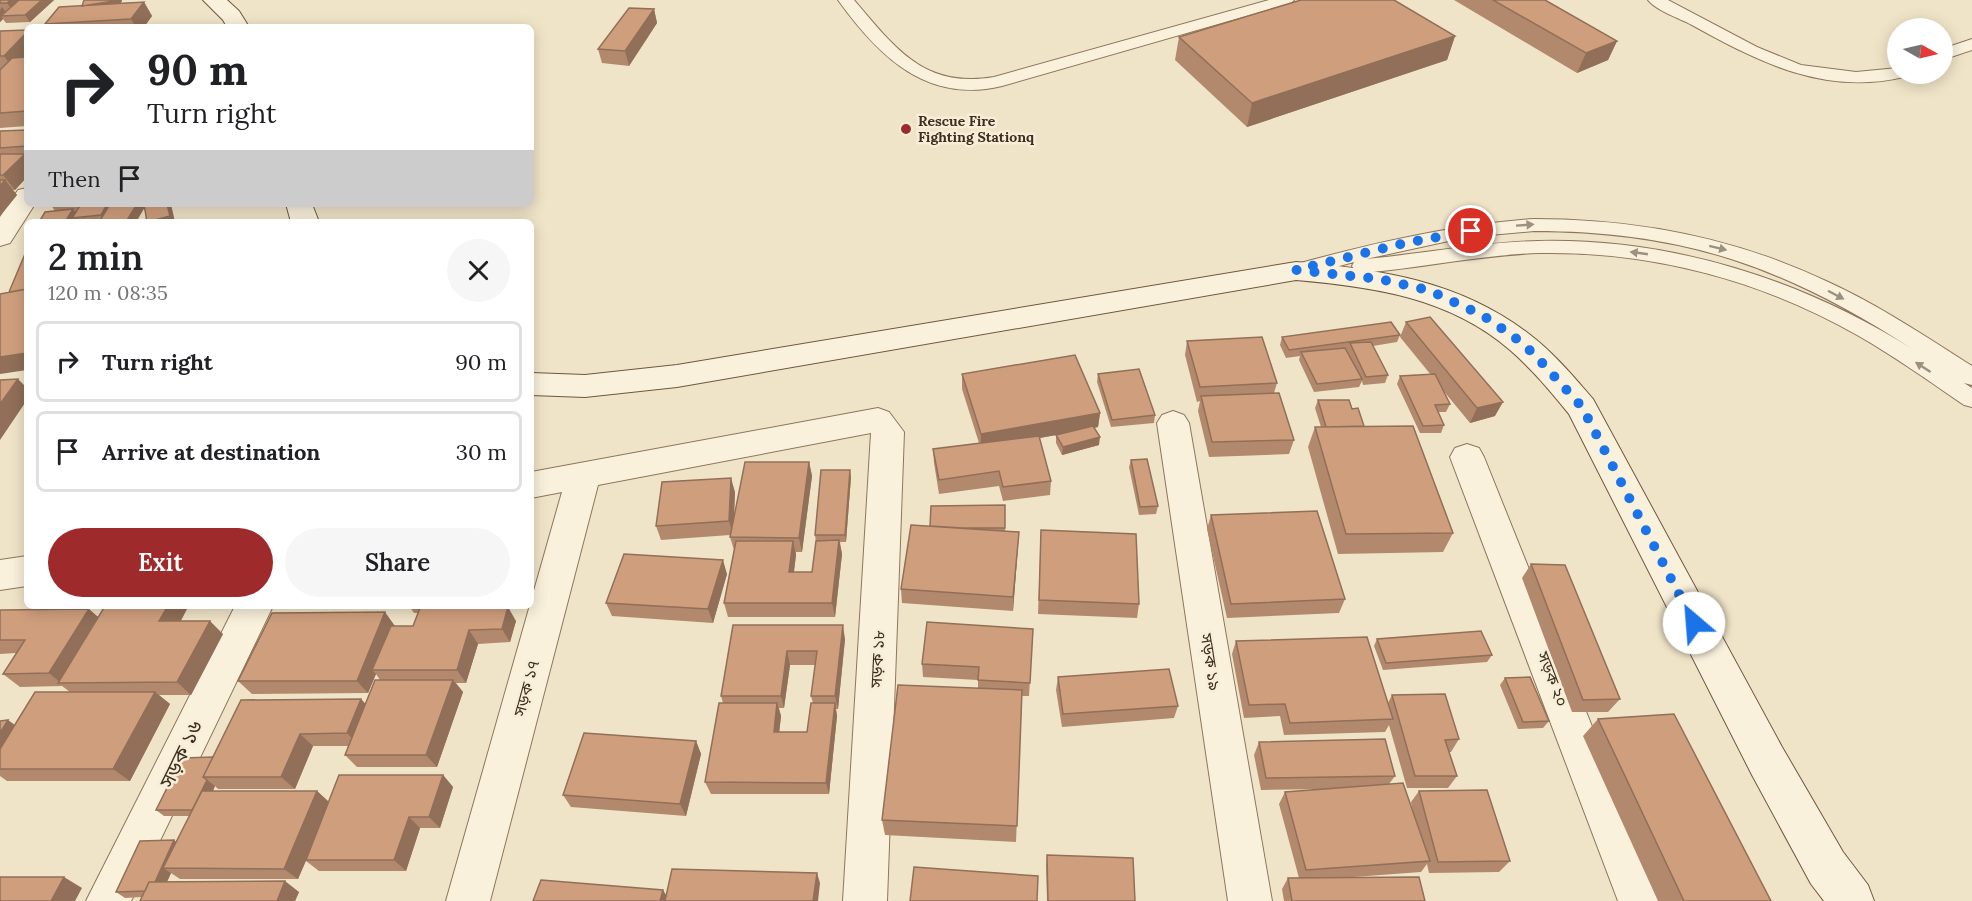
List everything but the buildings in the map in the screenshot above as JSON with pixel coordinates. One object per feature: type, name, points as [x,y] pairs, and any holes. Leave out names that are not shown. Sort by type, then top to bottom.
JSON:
[{"type":"street","points":[[214,0],[225,9],[237,24]]},
{"type":"street","points":[[0,237],[24,201]]},
{"type":"street","points":[[534,384],[585,386],[677,376],[1296,270],[1379,279],[1428,290],[1452,299],[1482,315],[1513,336],[1563,383],[1582,407],[1767,761],[1827,868],[1852,901]]},
{"type":"street","name":"সড়ক ১৮","points":[[584,475],[878,420],[888,432],[865,901]]},
{"type":"street","name":"সড়ক ১৯","points":[[1173,423],[1250,901]]},
{"type":"street","name":"সড়ক ২০","points":[[1467,457],[1640,901]]},
{"type":"street","points":[[534,484],[584,475]]},
{"type":"street","name":"সড়ক ১৭","points":[[468,901],[584,475]]},
{"type":"street","points":[[0,575],[24,571]]},
{"type":"street","name":"সড়ক ১৬","points":[[108,901],[253,609]]},
{"type":"lane","points":[[846,0],[890,49],[912,68],[945,83],[962,85],[996,82],[1286,0]]},
{"type":"lane","points":[[1656,0],[1785,66],[1859,77],[1887,77]]},
{"type":"lane","points":[[1953,52],[1972,44]]},
{"type":"lane","points":[[1296,270],[1405,243],[1490,228],[1566,223],[1598,225],[1676,238],[1736,253],[1864,330],[1972,399]]},
{"type":"lane","points":[[1296,270],[1422,260],[1538,247],[1612,249],[1780,280],[1856,305],[1972,377]]},
{"type":"place","name":"Rescue Fire Fighting Stationq","points":[[906,129]]},
{"type":"route","points":[[1471,231],[1405,243],[1296,270],[1379,279],[1428,290],[1452,299],[1482,315],[1513,336],[1534,354],[1563,383],[1582,407],[1694,623]]}]
